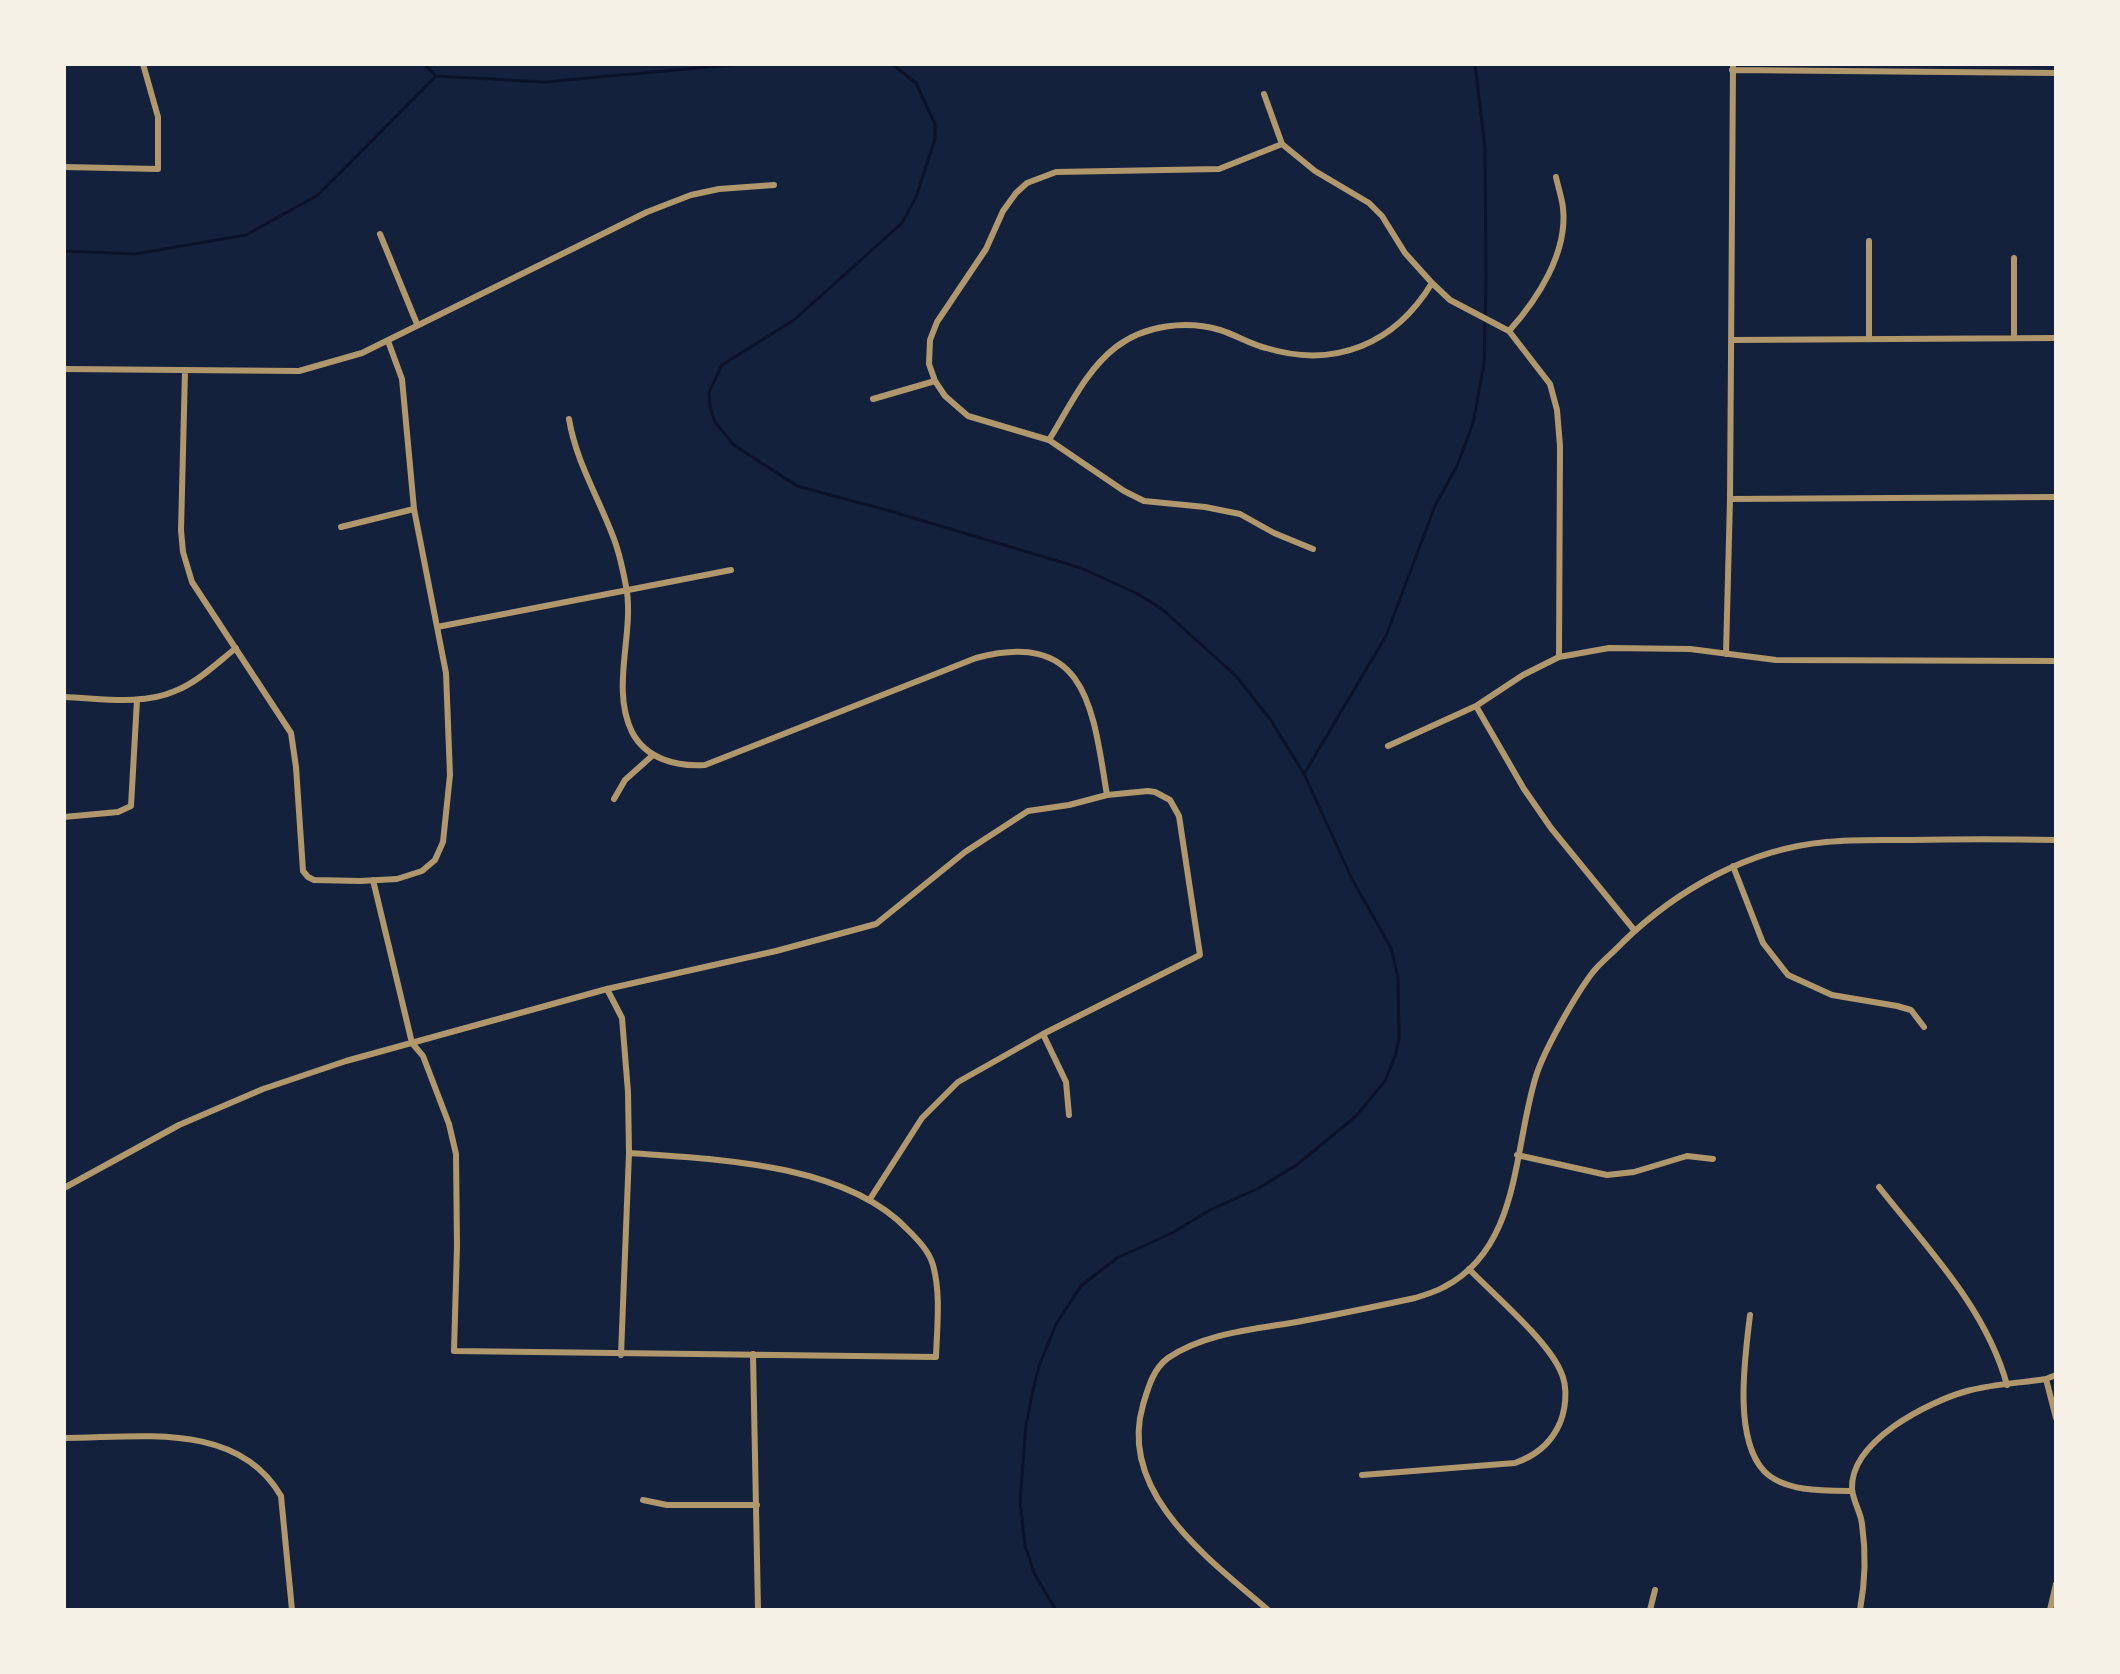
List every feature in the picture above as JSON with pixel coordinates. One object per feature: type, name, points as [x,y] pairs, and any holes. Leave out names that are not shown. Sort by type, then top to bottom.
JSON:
[{"type":"street","points":[[64,167],[158,169],[158,117],[143,64]]},
{"type":"street","points":[[1726,654],[1730,499],[1732,67],[2056,73]]},
{"type":"street","points":[[1264,94],[1282,144],[1315,171],[1369,203],[1382,216],[1405,253],[1432,283],[1450,300],[1509,331],[1550,384],[1557,410],[1560,446],[1559,657]]},
{"type":"street","points":[[1282,144],[1219,169],[1056,172],[1027,183],[1003,211],[986,249],[937,322],[929,352],[935,381],[945,396],[968,416],[1049,440],[1144,501],[1240,514],[1274,533],[1313,549]]},
{"type":"street","points":[[1509,331],[1527,311],[1554,260],[1562,233],[1563,210],[1556,177]]},
{"type":"street","points":[[64,369],[299,371],[362,353],[647,212],[691,195],[719,189],[774,185]]},
{"type":"street","points":[[380,234],[417,324]]},
{"type":"street","points":[[1869,241],[1869,339]]},
{"type":"street","points":[[2014,258],[2014,338]]},
{"type":"street","points":[[1049,440],[1094,368],[1115,348],[1144,332],[1169,326],[1210,327],[1265,348],[1301,356],[1343,352],[1401,324],[1418,307],[1432,283]]},
{"type":"street","points":[[1731,340],[2056,338]]},
{"type":"street","points":[[185,371],[183,552],[192,582],[291,733],[303,871],[314,880],[397,879],[422,871],[435,860],[443,842],[450,775],[446,673],[414,509],[402,379],[388,341]]},
{"type":"street","points":[[873,399],[935,381]]},
{"type":"street","points":[[569,419],[572,440],[616,542],[626,591],[630,620],[623,694],[626,715],[633,733],[653,755],[671,763],[705,765],[976,658],[1004,650],[1026,651],[1046,656],[1064,667],[1079,682],[1091,710],[1107,795]]},
{"type":"street","points":[[1730,499],[2056,497]]},
{"type":"street","points":[[341,527],[414,509]]},
{"type":"street","points":[[437,627],[731,570]]},
{"type":"street","points":[[1388,746],[1476,706],[1523,675],[1559,657],[1609,648],[1649,646],[1806,661],[2056,661]]},
{"type":"street","points":[[64,697],[137,700],[175,691],[191,683],[236,648]]},
{"type":"street","points":[[64,817],[118,812],[131,806],[137,700]]},
{"type":"street","points":[[1476,706],[1542,815],[1635,931]]},
{"type":"street","points":[[614,799],[625,780],[653,755]]},
{"type":"street","points":[[64,1188],[179,1125],[263,1089],[412,1043],[607,989],[776,951],[876,924],[965,852],[1028,811],[1107,795],[1148,791],[1170,800],[1179,816],[1200,955],[982,1067],[941,1097],[922,1118],[870,1199]]},
{"type":"street","points":[[1268,1610],[1169,1519],[1153,1492],[1142,1463],[1139,1436],[1141,1411],[1155,1372],[1168,1358],[1224,1335],[1415,1298],[1444,1287],[1469,1269],[1495,1237],[1503,1220],[1538,1070],[1551,1042],[1593,972],[1635,931],[1683,892],[1733,866],[1787,849],[1823,842],[1977,838],[2056,840]]},
{"type":"street","points":[[1733,866],[1763,943],[1774,961],[1788,975],[1832,995],[1911,1010],[1924,1027]]},
{"type":"street","points":[[373,880],[412,1043],[423,1056],[449,1124],[456,1154],[454,1351],[936,1357],[937,1288],[932,1262],[923,1245],[903,1224],[870,1199],[809,1176],[737,1160],[629,1153]]},
{"type":"street","points":[[607,989],[622,1018],[628,1092],[629,1153],[621,1355]]},
{"type":"street","points":[[1043,1034],[1066,1082],[1069,1115]]},
{"type":"street","points":[[1517,1155],[1607,1175],[1634,1172],[1687,1156],[1713,1159]]},
{"type":"street","points":[[1879,1187],[1953,1280],[1996,1352],[2007,1385]]},
{"type":"street","points":[[1362,1475],[1515,1463],[1534,1454],[1549,1440],[1561,1421],[1565,1408],[1561,1370],[1547,1348],[1469,1269]]},
{"type":"street","points":[[1750,1315],[1744,1423],[1750,1445],[1762,1469],[1782,1483],[1852,1491]]},
{"type":"street","points":[[753,1354],[758,1610]]},
{"type":"street","points":[[1860,1610],[1864,1573],[1863,1535],[1862,1521],[1852,1491],[1864,1454],[1887,1431],[1944,1399],[1967,1391],[2056,1375]]},
{"type":"street","points":[[2046,1379],[2056,1418]]},
{"type":"street","points":[[64,1438],[192,1438],[224,1447],[254,1465],[272,1480],[281,1496],[292,1610]]},
{"type":"street","points":[[643,1500],[667,1505],[757,1505]]},
{"type":"street","points":[[2050,1610],[2056,1584]]},
{"type":"street","points":[[1650,1610],[1655,1590]]},
{"type":"waterway","points":[[424,64],[436,76],[544,82],[742,64]]},
{"type":"waterway","points":[[892,64],[916,83],[935,124],[935,139],[916,197],[902,223],[794,320],[722,365],[709,392],[715,422],[734,445],[797,486],[1081,568],[1136,593],[1162,609],[1236,676],[1270,719],[1304,774],[1353,881],[1391,948],[1398,978],[1399,1038],[1396,1053],[1385,1081],[1356,1116],[1298,1164],[1259,1188],[1117,1258],[1081,1286],[1056,1324],[1039,1366],[1032,1395],[1026,1425],[1020,1501],[1025,1546],[1035,1575],[1056,1610]]},
{"type":"waterway","points":[[1304,774],[1386,636],[1435,506],[1457,466],[1473,423],[1484,364],[1486,281],[1485,148],[1475,64]]},
{"type":"waterway","points":[[64,251],[135,254],[246,235],[318,195],[436,76]]}]
